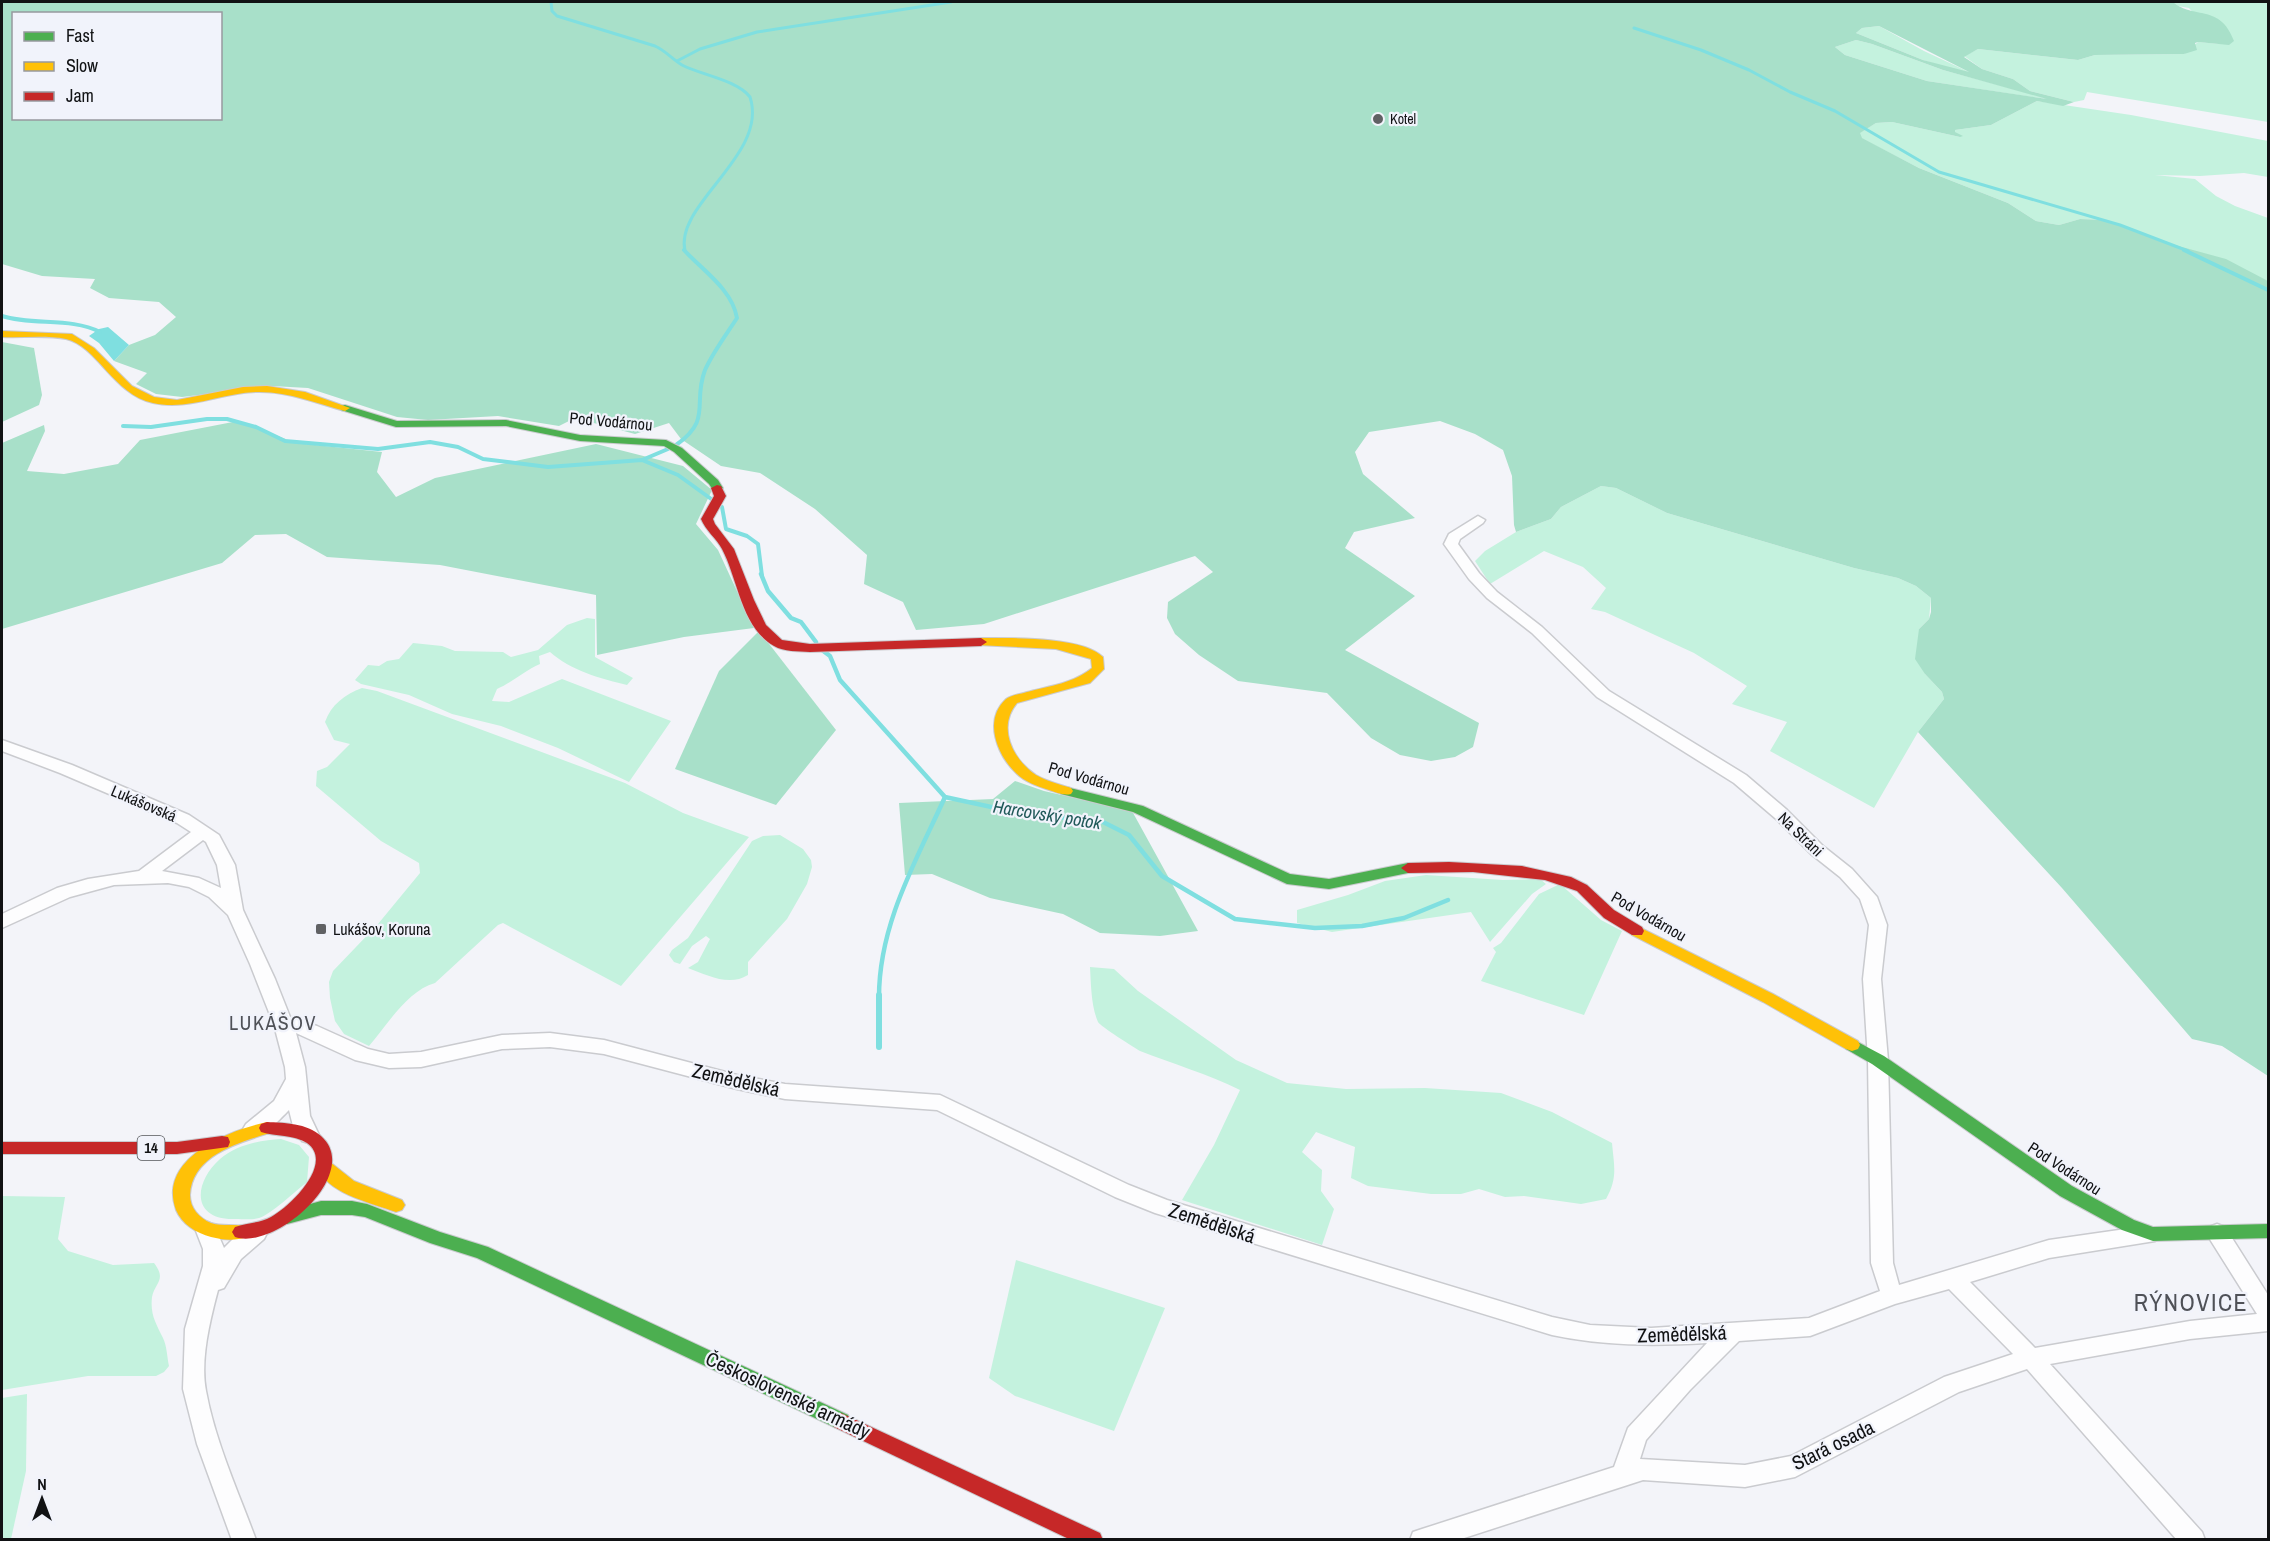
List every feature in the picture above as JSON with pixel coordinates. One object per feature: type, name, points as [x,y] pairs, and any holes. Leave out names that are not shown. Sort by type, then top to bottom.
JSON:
[{"type":"street","name":"Pod Vodárnou","points":[[2,334],[69,336],[78,340],[112,370],[128,388],[152,400],[191,400],[253,389],[278,388],[317,397],[396,423],[506,423],[580,438],[645,440],[673,447],[714,482],[720,496],[707,519],[709,529],[728,548],[741,583],[766,630],[775,640],[785,645],[808,647],[937,642],[1010,643],[1058,646],[1090,653],[1097,657],[1098,669],[1085,680],[1012,700],[1004,705],[999,713],[998,718],[1004,742],[1017,766],[1040,782],[1138,809],[1287,879],[1308,883],[1329,884],[1401,868],[1434,866],[1538,872],[1563,879],[1583,890],[1612,916],[1632,928],[1768,998],[1878,1060],[2066,1191],[2128,1224],[2153,1234],[2268,1231]]},
{"type":"street","name":"Na Stráni","points":[[1478,520],[1454,537],[1451,544],[1474,576],[1492,595],[1537,630],[1575,669],[1604,694],[1740,779],[1781,814],[1868,897],[1878,925],[1872,979],[1878,1060],[1882,1263],[1892,1296]]},
{"type":"street","name":"Lukášovská","points":[[2,745],[66,769],[183,819],[213,839],[226,865],[234,910]]},
{"type":"street","points":[[143,877],[202,832]]},
{"type":"street","points":[[2,922],[41,901],[73,889],[118,878],[178,879],[197,884],[220,897],[234,910],[254,949],[283,1022],[294,1059],[298,1114],[309,1135],[318,1144],[323,1154],[324,1167],[346,1186],[412,1212]]},
{"type":"street","name":"Zemědělská","points":[[283,1022],[303,1026],[369,1058],[389,1061],[410,1061],[510,1041],[551,1040],[596,1046],[763,1088],[819,1096],[913,1098],[940,1102],[1112,1186],[1162,1207],[1483,1306],[1552,1326],[1590,1334],[1651,1337],[1810,1327],[1892,1296],[1953,1279],[2004,1261],[2049,1249],[2153,1234]]},
{"type":"street","points":[[250,1131],[281,1106],[296,1078]]},
{"type":"street","name":"14","points":[[2,1148],[184,1147],[225,1141],[250,1131],[282,1128],[309,1135]]},
{"type":"street","name":"14","points":[[183,1186],[198,1161],[225,1141]]},
{"type":"street","name":"14","points":[[76,1149],[153,1161]]},
{"type":"street","name":"Československé armády","points":[[287,1217],[313,1193],[321,1180],[324,1167]]},
{"type":"street","name":"14","points":[[176,1173],[181,1177],[185,1213],[194,1224],[207,1231]]},
{"type":"street","name":"Československé armády","points":[[207,1231],[234,1234],[265,1228],[287,1217],[321,1208],[352,1208],[367,1211],[436,1238],[482,1252],[1093,1539]]},
{"type":"street","name":"Československé armády","points":[[444,1226],[482,1252]]},
{"type":"street","points":[[206,1298],[233,1253],[253,1235],[265,1228]]},
{"type":"street","points":[[207,1231],[215,1257],[196,1329],[194,1389],[209,1444],[244,1539]]},
{"type":"street","points":[[2217,1233],[2268,1313]]},
{"type":"street","points":[[1953,1279],[2031,1358],[2193,1539]]},
{"type":"street","name":"Stará osada","points":[[1422,1539],[1643,1469],[1745,1476],[1794,1466],[1952,1384],[2031,1358],[2190,1330],[2268,1322]]},
{"type":"street","points":[[1623,1475],[1636,1435],[1682,1383],[1732,1333]]},
{"type":"green space","points":[[2,2],[2173,2],[2222,21],[2234,41],[2229,45],[2198,42],[2195,43],[2197,50],[2184,54],[2095,55],[2078,60],[1978,49],[1964,57],[1982,69],[2013,79],[2030,91],[2074,102],[2063,106],[2037,101],[1991,125],[1955,130],[1963,136],[1960,137],[1892,122],[1876,123],[1860,133],[1862,138],[1919,168],[2008,203],[2036,221],[2059,225],[2080,219],[2106,220],[2171,244],[2226,259],[2268,281],[2268,1076],[2222,1046],[2192,1039],[2062,888],[1918,732],[1944,699],[1942,692],[1915,659],[1919,629],[1929,619],[1931,598],[1916,586],[1898,578],[1854,568],[1667,513],[1616,488],[1601,486],[1561,507],[1551,519],[1516,532],[1512,476],[1503,450],[1475,434],[1440,421],[1369,432],[1355,452],[1363,474],[1415,518],[1354,532],[1345,548],[1415,596],[1345,650],[1479,723],[1473,747],[1455,757],[1431,761],[1400,755],[1371,738],[1327,693],[1238,681],[1199,655],[1175,634],[1167,618],[1168,602],[1213,572],[1195,556],[984,624],[916,630],[903,602],[864,584],[867,555],[815,509],[760,473],[721,466],[681,439],[669,423],[635,434],[575,418],[559,426],[498,416],[428,420],[397,417],[308,388],[272,386],[182,397],[156,394],[136,384],[147,373],[114,361],[129,345],[155,335],[176,317],[159,302],[109,298],[90,288],[95,279],[42,276],[2,264]],"holes":[[[1879,26],[1969,72],[1923,60],[1856,33],[1862,28]],[[1856,40],[1943,70],[2047,99],[1927,81],[1845,55],[1835,47]]]},
{"type":"green space","points":[[2173,2],[2268,2],[2268,122],[2087,92],[2084,100],[2074,102],[2030,91],[2013,79],[1982,69],[1964,56],[1978,49],[2078,60],[2095,55],[2184,54],[2198,42],[2220,44],[2189,8],[2178,6]]},
{"type":"green space","points":[[1879,26],[1969,72],[1963,73],[1923,60],[1856,33],[1862,28]]},
{"type":"green space","points":[[1856,40],[1943,70],[2053,100],[1927,81],[1845,55],[1835,47]]},
{"type":"green space","points":[[2037,101],[2131,115],[2268,141],[2268,177],[2244,173],[2200,176],[2155,175],[2195,179],[2216,196],[2235,206],[2268,218],[2268,281],[2106,220],[2080,219],[2059,225],[2036,221],[2008,203],[1919,168],[1861,138],[1859,133],[1876,123],[1892,122],[1960,137],[1954,132],[1955,130],[1991,125]]},
{"type":"green space","points":[[2,342],[34,348],[42,395],[39,405],[2,422]]},
{"type":"green space","points":[[238,421],[296,443],[382,452],[377,472],[396,497],[435,478],[596,444],[683,466],[712,490],[696,524],[718,550],[754,628],[684,637],[597,655],[596,595],[440,565],[327,557],[286,534],[255,535],[222,563],[2,629],[2,443],[44,425],[45,431],[27,471],[64,474],[118,464],[140,440]]},
{"type":"green space","points":[[1601,486],[1616,488],[1667,513],[1854,568],[1898,578],[1916,586],[1931,598],[1929,619],[1919,629],[1925,674],[1942,692],[1944,699],[1918,732],[1874,808],[1770,751],[1787,722],[1732,704],[1747,686],[1694,653],[1605,612],[1591,609],[1606,588],[1583,567],[1544,551],[1490,584],[1475,561],[1485,551],[1516,532],[1551,519],[1561,507]]},
{"type":"green space","points":[[587,618],[595,619],[595,657],[633,678],[627,685],[576,669],[550,652],[539,656],[540,664],[497,689],[492,701],[509,702],[562,679],[671,721],[629,782],[558,748],[501,726],[452,714],[409,695],[361,684],[355,680],[368,665],[379,666],[387,661],[399,659],[413,643],[442,646],[455,651],[503,652],[511,657],[538,650],[567,625]]},
{"type":"green space","points":[[759,631],[836,730],[776,805],[675,769],[719,671]]},
{"type":"green space","points":[[362,688],[377,691],[625,783],[683,813],[749,837],[621,986],[503,923],[498,925],[435,983],[425,987],[407,1001],[369,1046],[344,1034],[335,1021],[329,982],[333,971],[378,924],[420,873],[419,863],[381,841],[316,786],[317,771],[327,767],[350,744],[334,740],[325,722],[339,701]]},
{"type":"green space","points":[[1015,781],[1044,791],[1132,811],[1198,931],[1160,936],[1100,933],[1063,914],[990,898],[932,874],[905,875],[899,803],[993,799]]},
{"type":"green space","points":[[780,835],[803,849],[811,860],[812,867],[807,884],[787,919],[748,962],[748,975],[726,980],[688,968],[698,962],[710,939],[706,936],[692,946],[680,964],[674,962],[669,955],[672,950],[688,938],[752,841],[763,836]]},
{"type":"green space","points":[[1426,875],[1503,880],[1540,879],[1546,884],[1532,894],[1490,942],[1471,912],[1332,932],[1297,923],[1297,910],[1385,881]]},
{"type":"green space","points":[[1560,884],[1601,920],[1622,931],[1584,1015],[1481,981],[1496,952],[1493,948],[1501,943],[1539,894]]},
{"type":"green space","points":[[1090,967],[1114,969],[1138,991],[1236,1060],[1287,1083],[1346,1089],[1425,1088],[1501,1093],[1552,1112],[1612,1143],[1614,1172],[1610,1192],[1606,1199],[1581,1204],[1524,1196],[1505,1197],[1479,1189],[1461,1194],[1431,1194],[1368,1186],[1351,1178],[1355,1147],[1316,1132],[1302,1152],[1322,1170],[1321,1191],[1334,1209],[1322,1245],[1182,1200],[1214,1145],[1240,1090],[1140,1051],[1100,1024],[1093,1002]]},
{"type":"green space","points":[[281,1139],[299,1145],[309,1157],[307,1182],[270,1212],[257,1219],[221,1218],[211,1214],[204,1207],[201,1189],[211,1169],[220,1159],[233,1150],[249,1144]]},
{"type":"green space","points":[[2,1196],[65,1197],[58,1239],[68,1251],[113,1265],[154,1263],[160,1277],[153,1292],[152,1309],[166,1348],[169,1366],[164,1372],[156,1376],[88,1376],[2,1390]]},
{"type":"green space","points":[[1016,1260],[1165,1308],[1114,1431],[1015,1396],[989,1378]]},
{"type":"green space","points":[[27,1394],[26,1471],[11,1539],[2,1539],[2,1398]]},
{"type":"water","points":[[108,327],[129,345],[114,361],[99,343],[89,336],[99,329]]},
{"type":"waterway","points":[[551,2],[552,11],[557,16],[655,46],[682,65],[737,86],[750,97],[752,118],[746,139],[735,159],[693,215],[685,233],[685,251]]},
{"type":"waterway","points":[[677,61],[700,49],[757,32],[951,2]]},
{"type":"waterway","points":[[1634,28],[1701,50],[1749,70],[1790,92],[1835,111],[1939,172],[2120,225],[2188,251]]},
{"type":"waterway","points":[[2184,250],[2268,290]]},
{"type":"waterway","points":[[676,445],[687,436],[698,419],[700,392],[705,370],[737,318],[723,289],[685,251]]},
{"type":"waterway","name":"Harcovský potok","points":[[2,316],[26,321],[77,325],[100,332]]},
{"type":"waterway","name":"Harcovský potok","points":[[123,426],[151,427],[207,419],[227,419],[256,427],[285,441],[378,449],[430,442],[458,447],[483,459],[548,467],[642,460]]},
{"type":"waterway","points":[[642,460],[668,449]]},
{"type":"waterway","name":"Harcovský potok","points":[[642,460],[678,475],[714,501]]},
{"type":"waterway","name":"Harcovský potok","points":[[722,507],[726,529],[747,536],[758,544],[762,576]]},
{"type":"waterway","name":"Harcovský potok","points":[[761,574],[768,591],[791,618],[801,622],[816,642]]},
{"type":"waterway","name":"Harcovský potok","points":[[822,650],[830,656],[840,680],[945,797]]},
{"type":"waterway","points":[[879,997],[885,944],[892,919],[911,869],[945,797]]},
{"type":"waterway","name":"Harcovský potok","points":[[945,797],[1019,813],[1103,822],[1129,835],[1162,876],[1235,919],[1315,928],[1362,926],[1404,918],[1448,900]]},
{"type":"waterway","points":[[879,997],[879,1047]]},
{"type":"traffic: fast","points":[[345,408],[396,424],[506,423],[580,438],[666,443],[678,450],[714,482],[717,488]]},
{"type":"traffic: fast","points":[[1066,791],[1138,809],[1287,879],[1329,884],[1408,868]]},
{"type":"traffic: fast","points":[[1852,1045],[1878,1060],[2066,1191],[2128,1225],[2153,1234],[2268,1231]]},
{"type":"traffic: fast","points":[[287,1217],[321,1208],[352,1208],[367,1211],[436,1238],[482,1252],[841,1421]]},
{"type":"traffic: slow","points":[[2,334],[69,336],[91,350],[128,388],[151,400],[177,403],[243,390],[267,389],[301,394],[345,408]]},
{"type":"traffic: slow","points":[[981,642],[1056,645],[1084,651],[1097,657],[1098,669],[1085,680],[1012,700],[1001,719],[1003,741],[1013,761],[1021,770],[1039,782],[1066,791]]},
{"type":"traffic: slow","points":[[1637,931],[1768,998],[1852,1045]]},
{"type":"traffic: slow","points":[[241,1232],[222,1232],[206,1228],[194,1221],[185,1211],[181,1199],[183,1185],[190,1170],[203,1156],[217,1146],[233,1138],[267,1128]]},
{"type":"traffic: slow","points":[[324,1167],[331,1175],[348,1186],[396,1205]]},
{"type":"traffic: jam","points":[[717,488],[720,496],[707,519],[711,528],[728,549],[754,614],[769,636],[778,643],[790,647],[810,648],[981,642]]},
{"type":"traffic: jam","points":[[1408,868],[1498,868],[1566,880],[1582,888],[1609,914],[1637,931]]},
{"type":"traffic: jam","points":[[241,1232],[264,1227],[285,1217],[305,1199],[321,1174],[324,1161],[322,1150],[314,1140],[299,1132],[267,1128]]},
{"type":"traffic: jam","points":[[2,1148],[177,1148],[222,1142]]},
{"type":"traffic: jam","points":[[841,1421],[1093,1540]]},
{"type":"place","name":"Kotel","points":[[1378,119]]},
{"type":"place","name":"Lukášov, Koruna","points":[[321,929]]},
{"type":"district","name":"LUKÁŠOV","points":[[273,1023]]},
{"type":"district","name":"RÝNOVICE","points":[[2191,1303]]}]
